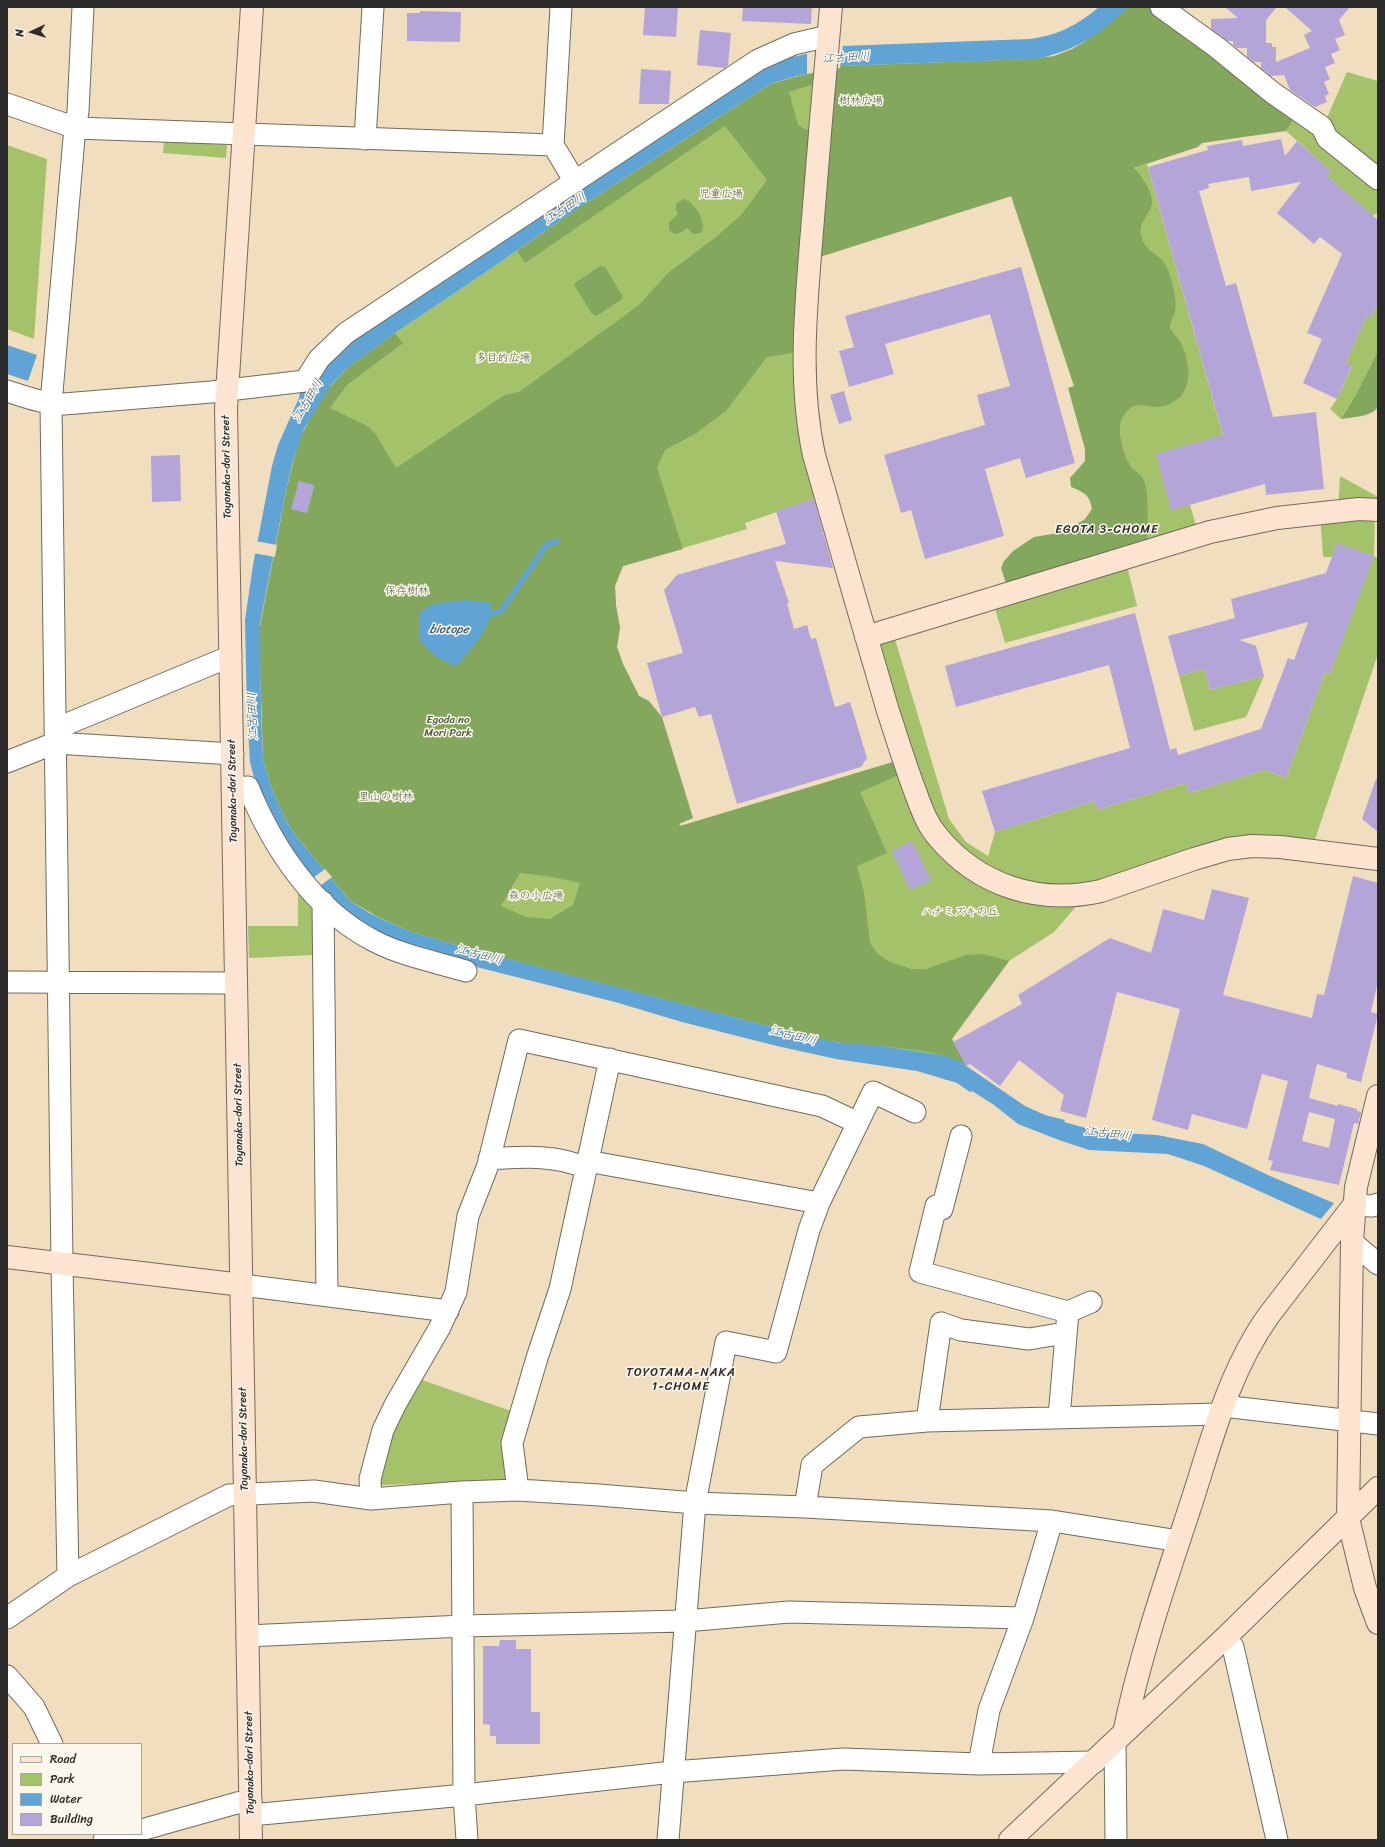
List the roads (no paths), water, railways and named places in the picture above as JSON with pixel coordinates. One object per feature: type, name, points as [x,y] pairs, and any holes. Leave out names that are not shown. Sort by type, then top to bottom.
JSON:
[{"type":"street","points":[[68,1576],[62,1264],[51,404],[76,128],[83,7]]},
{"type":"street","name":"Toyonaka-dori Street","points":[[251,1840],[226,390],[252,7]]},
{"type":"street","points":[[365,139],[373,7]]},
{"type":"street","points":[[561,7],[553,145],[574,180]]},
{"type":"street","points":[[831,7],[805,332],[805,381],[814,455],[866,637],[903,759],[926,819],[937,836],[954,854],[974,870],[1001,884],[1026,892],[1052,895],[1086,894],[1101,891],[1228,849],[1252,846],[1280,847],[1378,859]]},
{"type":"street","points":[[1161,7],[1215,46],[1272,93],[1322,127],[1327,138],[1378,179]]},
{"type":"street","points":[[7,391],[51,404],[226,390],[305,381],[319,359],[346,333],[574,180],[758,60],[794,44],[828,40]]},
{"type":"street","points":[[7,104],[76,128],[553,145]]},
{"type":"street","points":[[866,637],[1210,532],[1277,518],[1359,509],[1378,510]]},
{"type":"street","points":[[7,762],[55,736],[231,656]]},
{"type":"street","points":[[55,736],[233,754]]},
{"type":"street","points":[[234,788],[248,787],[268,830],[284,857],[308,889],[345,922],[375,942],[410,955],[466,971]]},
{"type":"street","points":[[323,902],[327,1296]]},
{"type":"street","points":[[7,982],[236,983]]},
{"type":"street","points":[[371,1499],[370,1480],[383,1430],[394,1405],[448,1311],[456,1292],[468,1216],[489,1160],[519,1040],[822,1106],[858,1123]]},
{"type":"street","points":[[518,1490],[512,1443],[537,1358],[560,1289],[610,1059]]},
{"type":"street","points":[[668,1840],[695,1503],[726,1342],[776,1352],[809,1230],[819,1203],[873,1092],[915,1112]]},
{"type":"street","points":[[1378,1096],[1359,1172],[1352,1208],[1343,1236],[1349,1420],[1348,1518],[1365,1588],[1378,1623]]},
{"type":"street","points":[[961,1136],[942,1209],[936,1206],[920,1272],[1068,1312],[1091,1302]]},
{"type":"street","points":[[489,1160],[546,1157],[819,1203]]},
{"type":"street","points":[[1352,1208],[1378,1204]]},
{"type":"street","points":[[1343,1236],[1378,1264]]},
{"type":"street","points":[[1116,1840],[1120,1738],[1140,1664],[1222,1410],[1241,1360],[1256,1333],[1343,1236]]},
{"type":"street","points":[[7,1257],[448,1311]]},
{"type":"street","points":[[1059,1417],[1068,1312]]},
{"type":"street","points":[[927,1421],[941,1323],[961,1330],[1029,1339],[1066,1333]]},
{"type":"street","points":[[805,1507],[812,1465],[859,1427],[927,1421],[1222,1410],[1349,1420],[1378,1424]]},
{"type":"street","points":[[1010,1840],[1095,1762],[1226,1637],[1378,1488]]},
{"type":"street","points":[[7,1618],[68,1576],[229,1495],[244,1493],[314,1491],[371,1499],[462,1492],[518,1490],[695,1503],[805,1507],[1052,1522],[1179,1541]]},
{"type":"street","points":[[462,1492],[464,1795],[467,1840]]},
{"type":"street","points":[[979,1764],[989,1710],[1023,1618],[1052,1522]]},
{"type":"street","points":[[247,1636],[463,1626],[685,1621],[789,1612],[1023,1618]]},
{"type":"street","points":[[1226,1637],[1233,1647],[1278,1840]]},
{"type":"street","points":[[7,1676],[34,1707],[52,1743]]},
{"type":"street","points":[[142,1830],[236,1803],[251,1808],[464,1795],[673,1772],[843,1759],[979,1764],[1095,1762]]},
{"type":"street","points":[[104,1840],[122,1835]]},
{"type":"water","name":"江古田川","points":[[1099,7],[1128,7],[1107,26],[1085,41],[1048,56],[1034,59],[840,66],[770,84],[580,207],[395,333],[346,369],[331,385],[304,429],[293,461],[287,486],[260,623],[263,759],[271,787],[285,819],[296,836],[350,901],[373,915],[411,932],[485,953],[799,1034],[834,1042],[882,1046],[946,1056],[959,1061],[1025,1106],[1045,1115],[1065,1120],[1064,1122],[1100,1132],[1157,1135],[1203,1144],[1270,1176],[1336,1204],[1323,1220],[1204,1166],[1168,1154],[1089,1150],[1059,1140],[1018,1124],[994,1105],[957,1083],[917,1071],[836,1059],[682,1022],[615,1002],[441,958],[367,931],[306,875],[258,793],[250,762],[247,712],[245,620],[253,565],[272,466],[278,445],[299,398],[300,392],[334,350],[775,61],[842,46],[1030,39],[1049,35],[1066,29]]},
{"type":"water","points":[[7,345],[37,355],[28,381],[7,374]]},
{"type":"water","name":"biotope","points":[[466,600],[492,603],[491,612],[489,621],[480,638],[456,667],[435,656],[420,641],[420,612],[432,604]]},
{"type":"waterway","points":[[493,614],[501,611],[547,544],[557,542]]},
{"type":"district","name":"EGOTA 3-CHOME","points":[[1107,530]]},
{"type":"district","name":"TOYOTAMA-NAKA 1-CHOME","points":[[681,1380]]},
{"type":"park label","name":"樹林広場","points":[[861,101]]},
{"type":"park label","name":"児童広場","points":[[721,194]]},
{"type":"park label","name":"多目的広場","points":[[503,358]]},
{"type":"park label","name":"保存樹林","points":[[407,591]]},
{"type":"park label","name":"Egoda no Mori Park","points":[[448,726]]},
{"type":"park label","name":"里山の樹林","points":[[386,797]]},
{"type":"park label","name":"森の小広場","points":[[536,896]]},
{"type":"park label","name":"ハナミズキの丘","points":[[960,912]]}]
